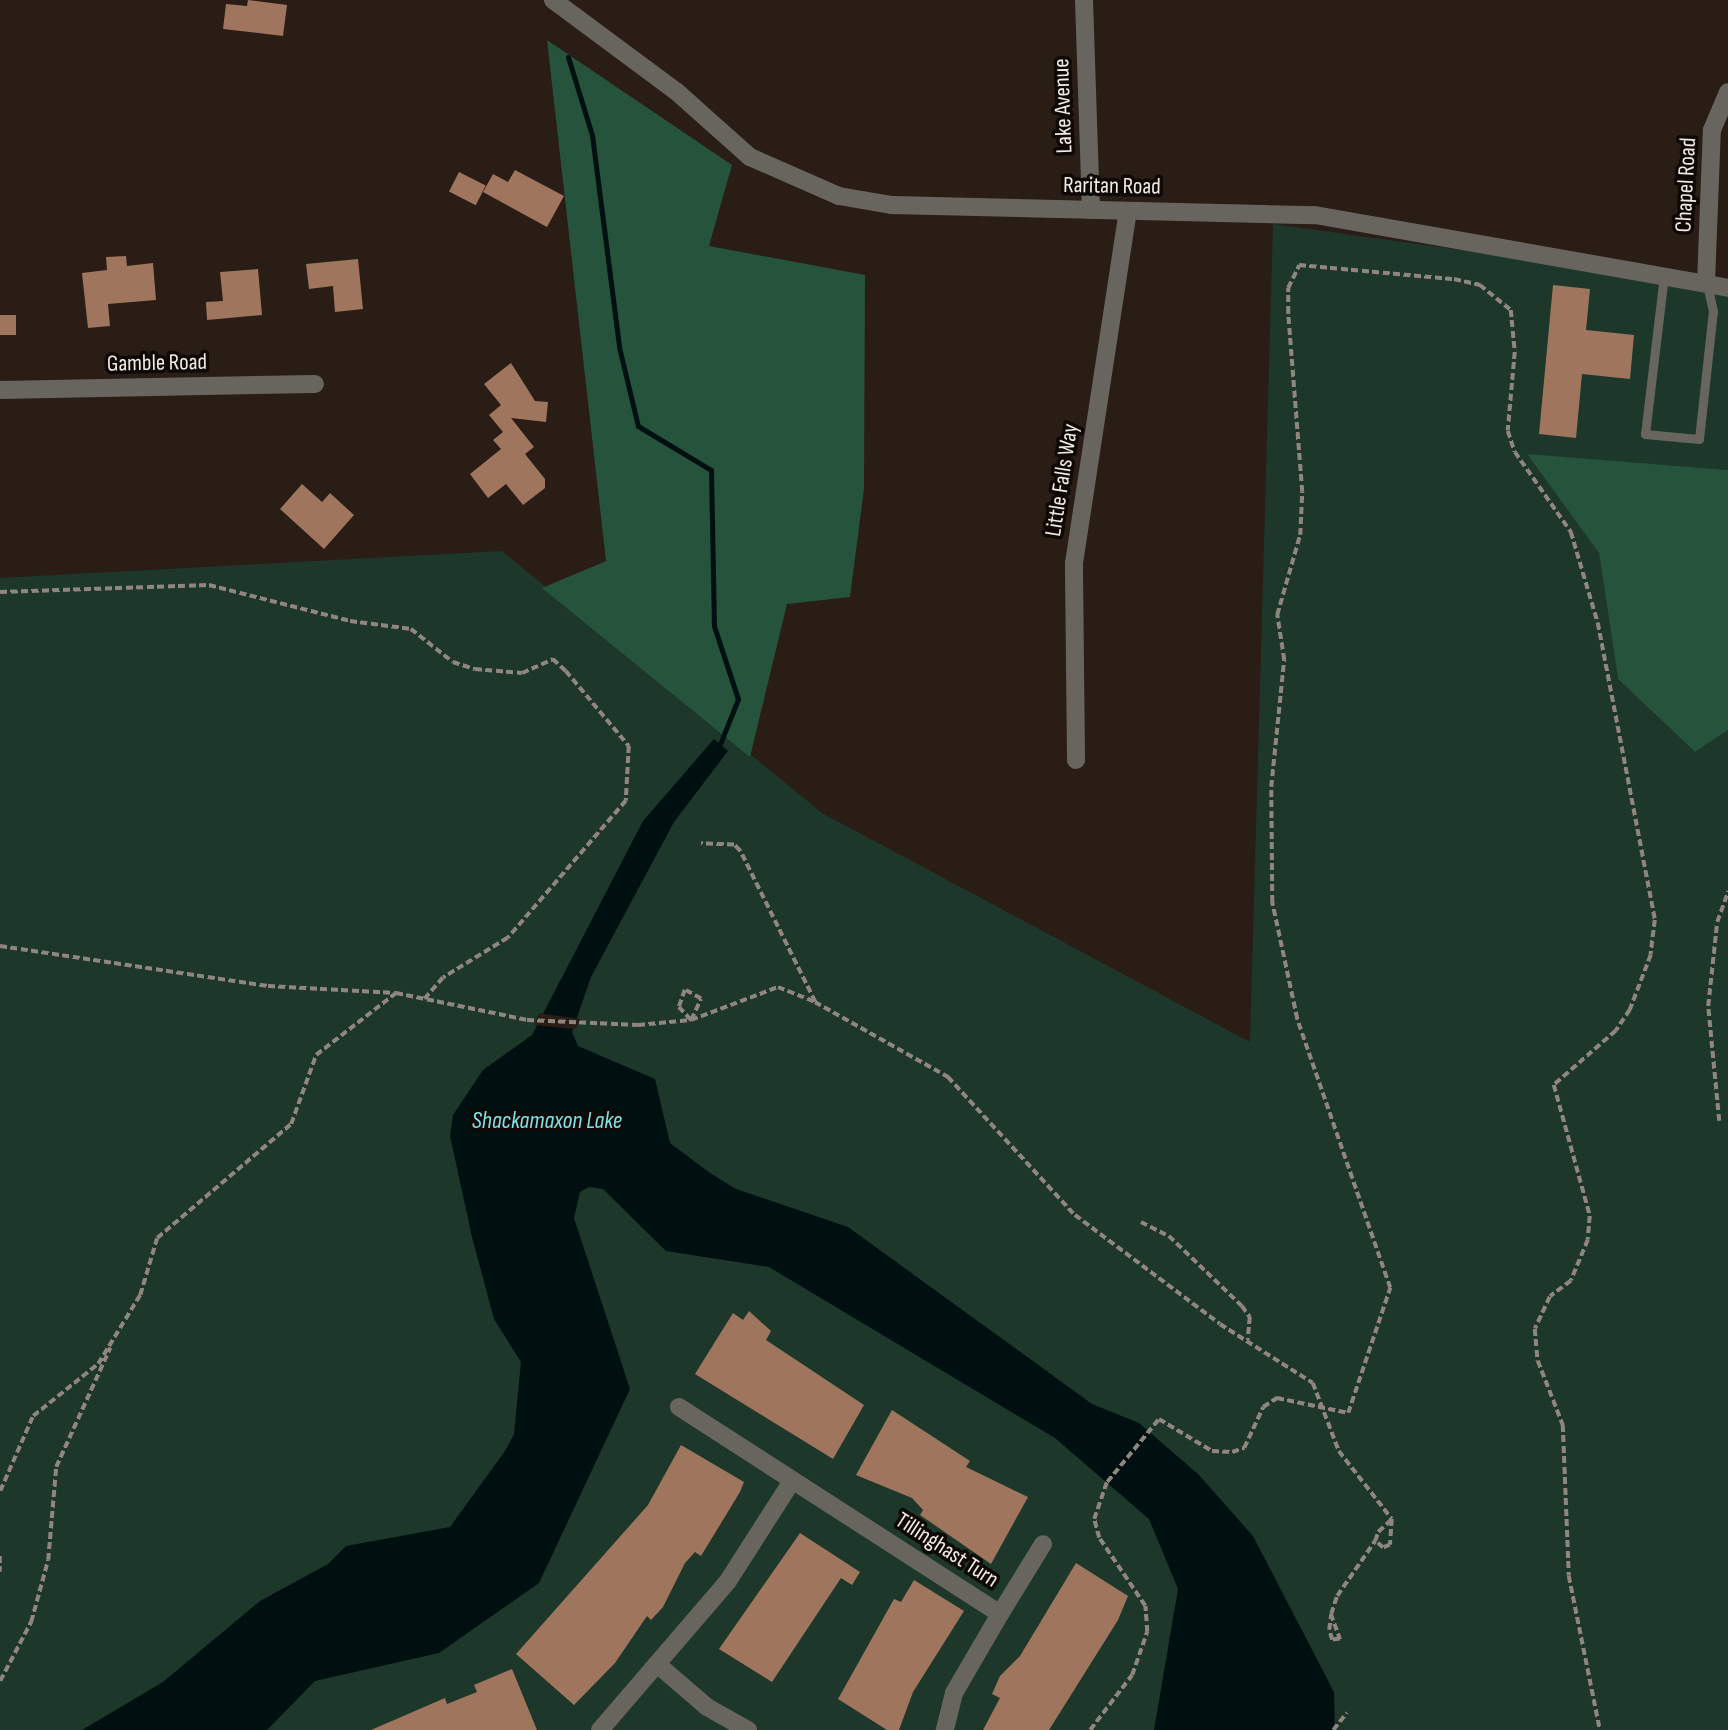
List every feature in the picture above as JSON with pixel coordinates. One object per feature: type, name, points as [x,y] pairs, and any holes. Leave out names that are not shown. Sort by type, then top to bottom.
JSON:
[{"type":"street","name":"Raritan Road","points":[[553,0],[677,92],[723,138],[808,186],[892,205],[1315,215],[1728,288]]},
{"type":"street","name":"Lake Avenue","points":[[1084,0],[1091,210]]},
{"type":"street","name":"Chapel Road","points":[[1706,283],[1712,130],[1728,92]]},
{"type":"street","name":"Little Falls Way","points":[[1076,760],[1074,563],[1128,211]]},
{"type":"street","name":"Gamble Road","points":[[0,390],[315,384]]},
{"type":"street","name":"Tillinghast Turn","points":[[679,1407],[1000,1614],[954,1693],[945,1730]]},
{"type":"street","points":[[600,1730],[728,1581],[792,1481]]},
{"type":"street","points":[[1000,1614],[1043,1544]]},
{"type":"street","points":[[657,1664],[748,1730]]},
{"type":"lane","points":[[1665,275],[1645,435],[1699,439],[1713,311],[1706,283]]},
{"type":"path","points":[[1090,1730],[1132,1675],[1147,1632],[1145,1606],[1099,1538],[1094,1519],[1107,1482],[1159,1419],[1212,1451],[1232,1452],[1244,1448],[1263,1408],[1276,1398],[1324,1411],[1348,1413],[1357,1399],[1390,1288],[1297,1019],[1272,902],[1271,788],[1284,660],[1278,615],[1300,535],[1301,502],[1287,313],[1288,288],[1299,265],[1454,279],[1480,285],[1511,310],[1515,352],[1508,430],[1516,452],[1571,531],[1598,623],[1655,920],[1651,955],[1630,1010],[1616,1031],[1554,1085],[1590,1216],[1588,1240],[1571,1281],[1550,1297],[1535,1329],[1538,1361],[1563,1424],[1569,1576],[1600,1730]]},
{"type":"path","points":[[0,592],[209,584],[350,621],[387,621],[475,669],[522,673],[554,659],[629,746],[626,801],[508,938],[443,978],[425,999]]},
{"type":"path","points":[[701,844],[734,845],[740,851],[815,1002]]},
{"type":"path","points":[[1719,1121],[1708,1006],[1717,922],[1728,891]]},
{"type":"path","points":[[0,946],[268,986],[396,993],[527,1020],[638,1025],[691,1020],[778,987],[815,1002],[948,1077],[1074,1215],[1248,1340],[1313,1383],[1339,1451],[1392,1519],[1390,1545],[1382,1548],[1375,1541]]},
{"type":"path","points":[[685,990],[701,999],[691,1020],[679,1007],[685,990]]},
{"type":"path","points":[[0,1491],[33,1416],[98,1364],[114,1339],[140,1295],[157,1238],[291,1124],[316,1055],[396,993]]},
{"type":"path","points":[[1141,1222],[1169,1236],[1242,1306],[1250,1317],[1248,1340]]},
{"type":"path","points":[[0,1681],[31,1622],[48,1560],[56,1467],[114,1339]]},
{"type":"path","points":[[1331,1614],[1339,1623],[1340,1639],[1332,1640],[1331,1614],[1375,1541],[1392,1519]]},
{"type":"path","points":[[0,1556],[0,1572]]},
{"type":"path","points":[[1333,1730],[1347,1713]]},
{"type":"green space","points":[[547,40],[732,165],[709,246],[865,275],[864,489],[850,597],[787,604],[750,757],[542,588],[606,561]]},
{"type":"green space","points":[[1273,224],[1728,287],[1728,470],[1528,455],[1599,553],[1618,679],[1695,752],[1728,730],[1728,1730],[0,1730],[0,578],[502,551],[822,813],[1250,1042]]},
{"type":"green space","points":[[1527,454],[1728,470],[1728,730],[1695,752],[1618,679],[1599,553]]},
{"type":"water","name":"Shackamaxon Lake","points":[[714,739],[728,751],[674,822],[591,977],[572,1032],[578,1046],[655,1079],[670,1143],[710,1173],[736,1189],[848,1227],[1092,1404],[1139,1423],[1199,1475],[1253,1536],[1334,1692],[1335,1730],[1154,1730],[1178,1589],[1149,1519],[1055,1438],[769,1267],[666,1251],[603,1189],[589,1187],[580,1192],[574,1218],[630,1389],[539,1583],[439,1653],[315,1681],[267,1730],[82,1730],[163,1682],[260,1601],[328,1564],[346,1546],[450,1527],[505,1451],[514,1434],[521,1362],[494,1319],[472,1237],[450,1136],[453,1115],[483,1070],[532,1035],[643,821]]},
{"type":"pier","points":[[539,1013],[580,1019],[576,1029],[534,1025]]},
{"type":"building","points":[[248,0],[287,5],[283,36],[223,29],[226,4],[247,6]]},
{"type":"building","points":[[515,170],[564,196],[547,227],[483,192],[493,174],[508,182]]},
{"type":"building","points":[[459,172],[486,186],[476,205],[449,192]]},
{"type":"building","points":[[126,256],[127,266],[153,263],[156,300],[108,304],[110,326],[88,328],[82,273],[107,270],[106,257]]},
{"type":"building","points":[[358,259],[363,309],[335,312],[333,286],[309,289],[306,264]]},
{"type":"building","points":[[258,269],[262,315],[207,320],[206,302],[223,301],[220,272]]},
{"type":"building","points":[[1553,285],[1590,289],[1586,330],[1634,335],[1630,379],[1582,374],[1576,438],[1539,434]]},
{"type":"building","points":[[0,315],[16,315],[16,335],[0,335]]},
{"type":"building","points":[[511,363],[535,401],[548,402],[546,422],[511,418],[534,447],[525,454],[545,479],[545,488],[523,505],[506,484],[488,498],[470,474],[501,449],[493,440],[503,432],[489,415],[501,405],[484,384]]},
{"type":"building","points":[[302,484],[322,502],[330,493],[354,515],[324,549],[280,509]]},
{"type":"building","points":[[749,1311],[771,1331],[766,1340],[864,1405],[833,1459],[695,1374],[733,1313],[743,1320]]},
{"type":"building","points":[[892,1410],[970,1461],[966,1467],[1028,1497],[991,1564],[920,1515],[923,1510],[912,1498],[856,1475]]},
{"type":"building","points":[[681,1445],[744,1482],[740,1492],[701,1556],[695,1552],[685,1563],[663,1607],[651,1620],[647,1616],[615,1663],[574,1705],[516,1654],[648,1505]]},
{"type":"building","points":[[800,1533],[860,1572],[852,1585],[841,1578],[772,1682],[719,1649]]},
{"type":"building","points":[[1076,1563],[1128,1596],[1118,1620],[1049,1730],[983,1730],[1000,1698],[992,1694],[1000,1676],[1020,1656]]},
{"type":"building","points":[[914,1580],[964,1611],[913,1692],[899,1730],[887,1730],[838,1699],[894,1599],[901,1602]]},
{"type":"building","points":[[512,1669],[537,1730],[371,1730],[445,1698],[447,1704],[477,1692],[474,1685]]},
{"type":"waterway","points":[[568,57],[592,135],[619,347],[638,426],[711,470],[714,626],[738,699],[720,744]]}]
